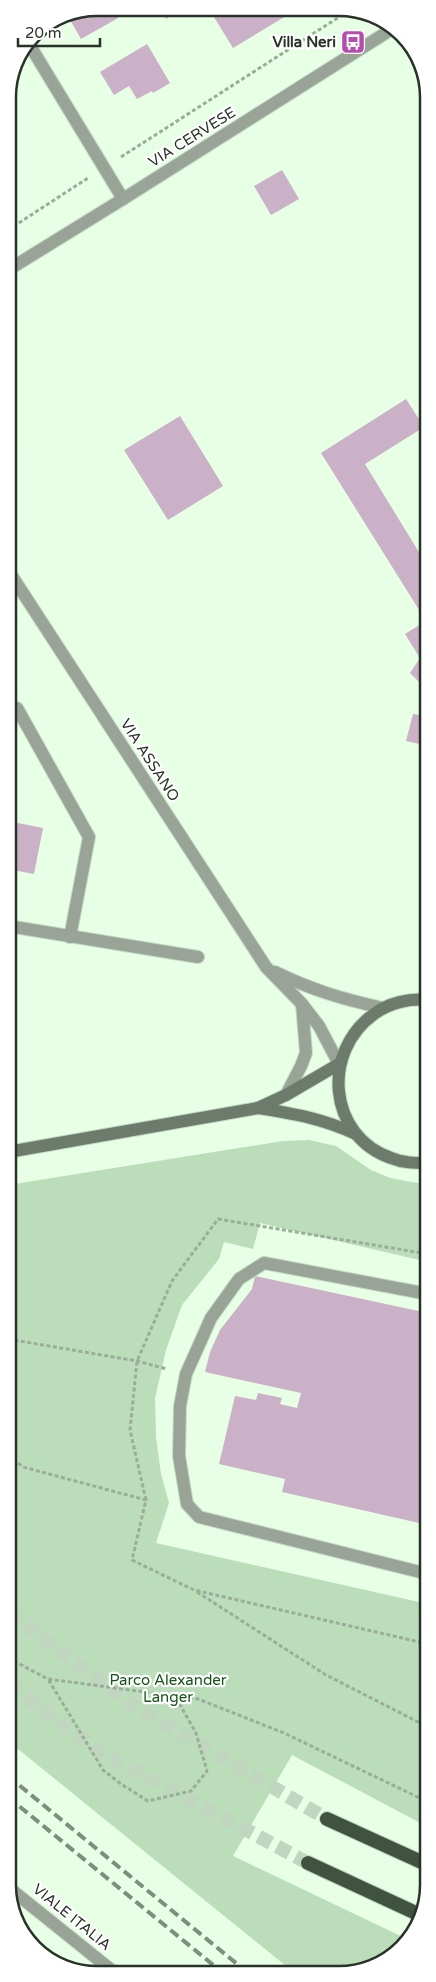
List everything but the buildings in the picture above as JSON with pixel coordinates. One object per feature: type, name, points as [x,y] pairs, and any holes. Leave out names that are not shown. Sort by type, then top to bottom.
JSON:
[{"type":"highway","points":[[327,1819],[420,1861]]},
{"type":"highway","points":[[308,1863],[415,1913]]},
{"type":"main road","points":[[357,1135],[344,1113],[338,1089],[339,1064],[348,1041],[363,1022],[383,1008],[402,1002],[420,1001]]},
{"type":"main road","points":[[16,1151],[258,1108],[286,1095],[339,1064]]},
{"type":"main road","points":[[258,1108],[315,1118],[332,1123],[357,1135],[372,1148],[389,1158],[409,1163],[420,1163]]},
{"type":"street","name":"VIA CERVESE","points":[[16,265],[387,32]]},
{"type":"street","points":[[32,49],[123,199]]},
{"type":"street","name":"VIA ASSANO","points":[[16,582],[266,967],[302,1004],[319,1026],[339,1064]]},
{"type":"street","points":[[16,708],[89,837],[70,937]]},
{"type":"street","points":[[16,927],[198,958]]},
{"type":"street","points":[[266,967],[308,988],[383,1008]]},
{"type":"street","points":[[286,1095],[306,1053],[302,1004]]},
{"type":"street","points":[[420,1292],[264,1263],[239,1279],[211,1318],[186,1374],[180,1406],[179,1456],[187,1504],[199,1517],[420,1572]]},
{"type":"street","name":"VIALE ITALIA","points":[[17,1894],[106,1966]]},
{"type":"path","points":[[16,225],[340,16]]},
{"type":"path","points":[[16,1340],[137,1361],[186,1374]]},
{"type":"path","points":[[16,1462],[23,1468],[146,1500],[132,1560],[194,1590],[326,1676],[420,1723]]},
{"type":"path","points":[[194,1590],[420,1642]]},
{"type":"path","points":[[16,1662],[48,1679],[198,1699],[284,1733],[420,1798]]},
{"type":"path","points":[[48,1679],[103,1770],[148,1801],[191,1791],[207,1771],[196,1733],[175,1696]]},
{"type":"green space","name":"Parco Alexander Langer","points":[[309,1140],[336,1146],[371,1170],[390,1178],[420,1184],[420,1260],[260,1223],[253,1249],[224,1242],[219,1259],[182,1305],[166,1350],[155,1398],[156,1437],[161,1474],[169,1503],[156,1543],[420,1602],[420,1823],[292,1755],[233,1856],[401,1936],[384,1952],[375,1957],[350,1965],[339,1966],[286,1966],[16,1747],[16,1184],[283,1141]]},
{"type":"tunnel","points":[[16,1618],[132,1705],[327,1819]]},
{"type":"tunnel","points":[[16,1690],[101,1752],[308,1863]]},
{"type":"railway","points":[[16,1783],[239,1966]]},
{"type":"railway","points":[[16,1804],[214,1966]]},
{"type":"place","name":"Villa Neri","points":[[353,42]]}]
